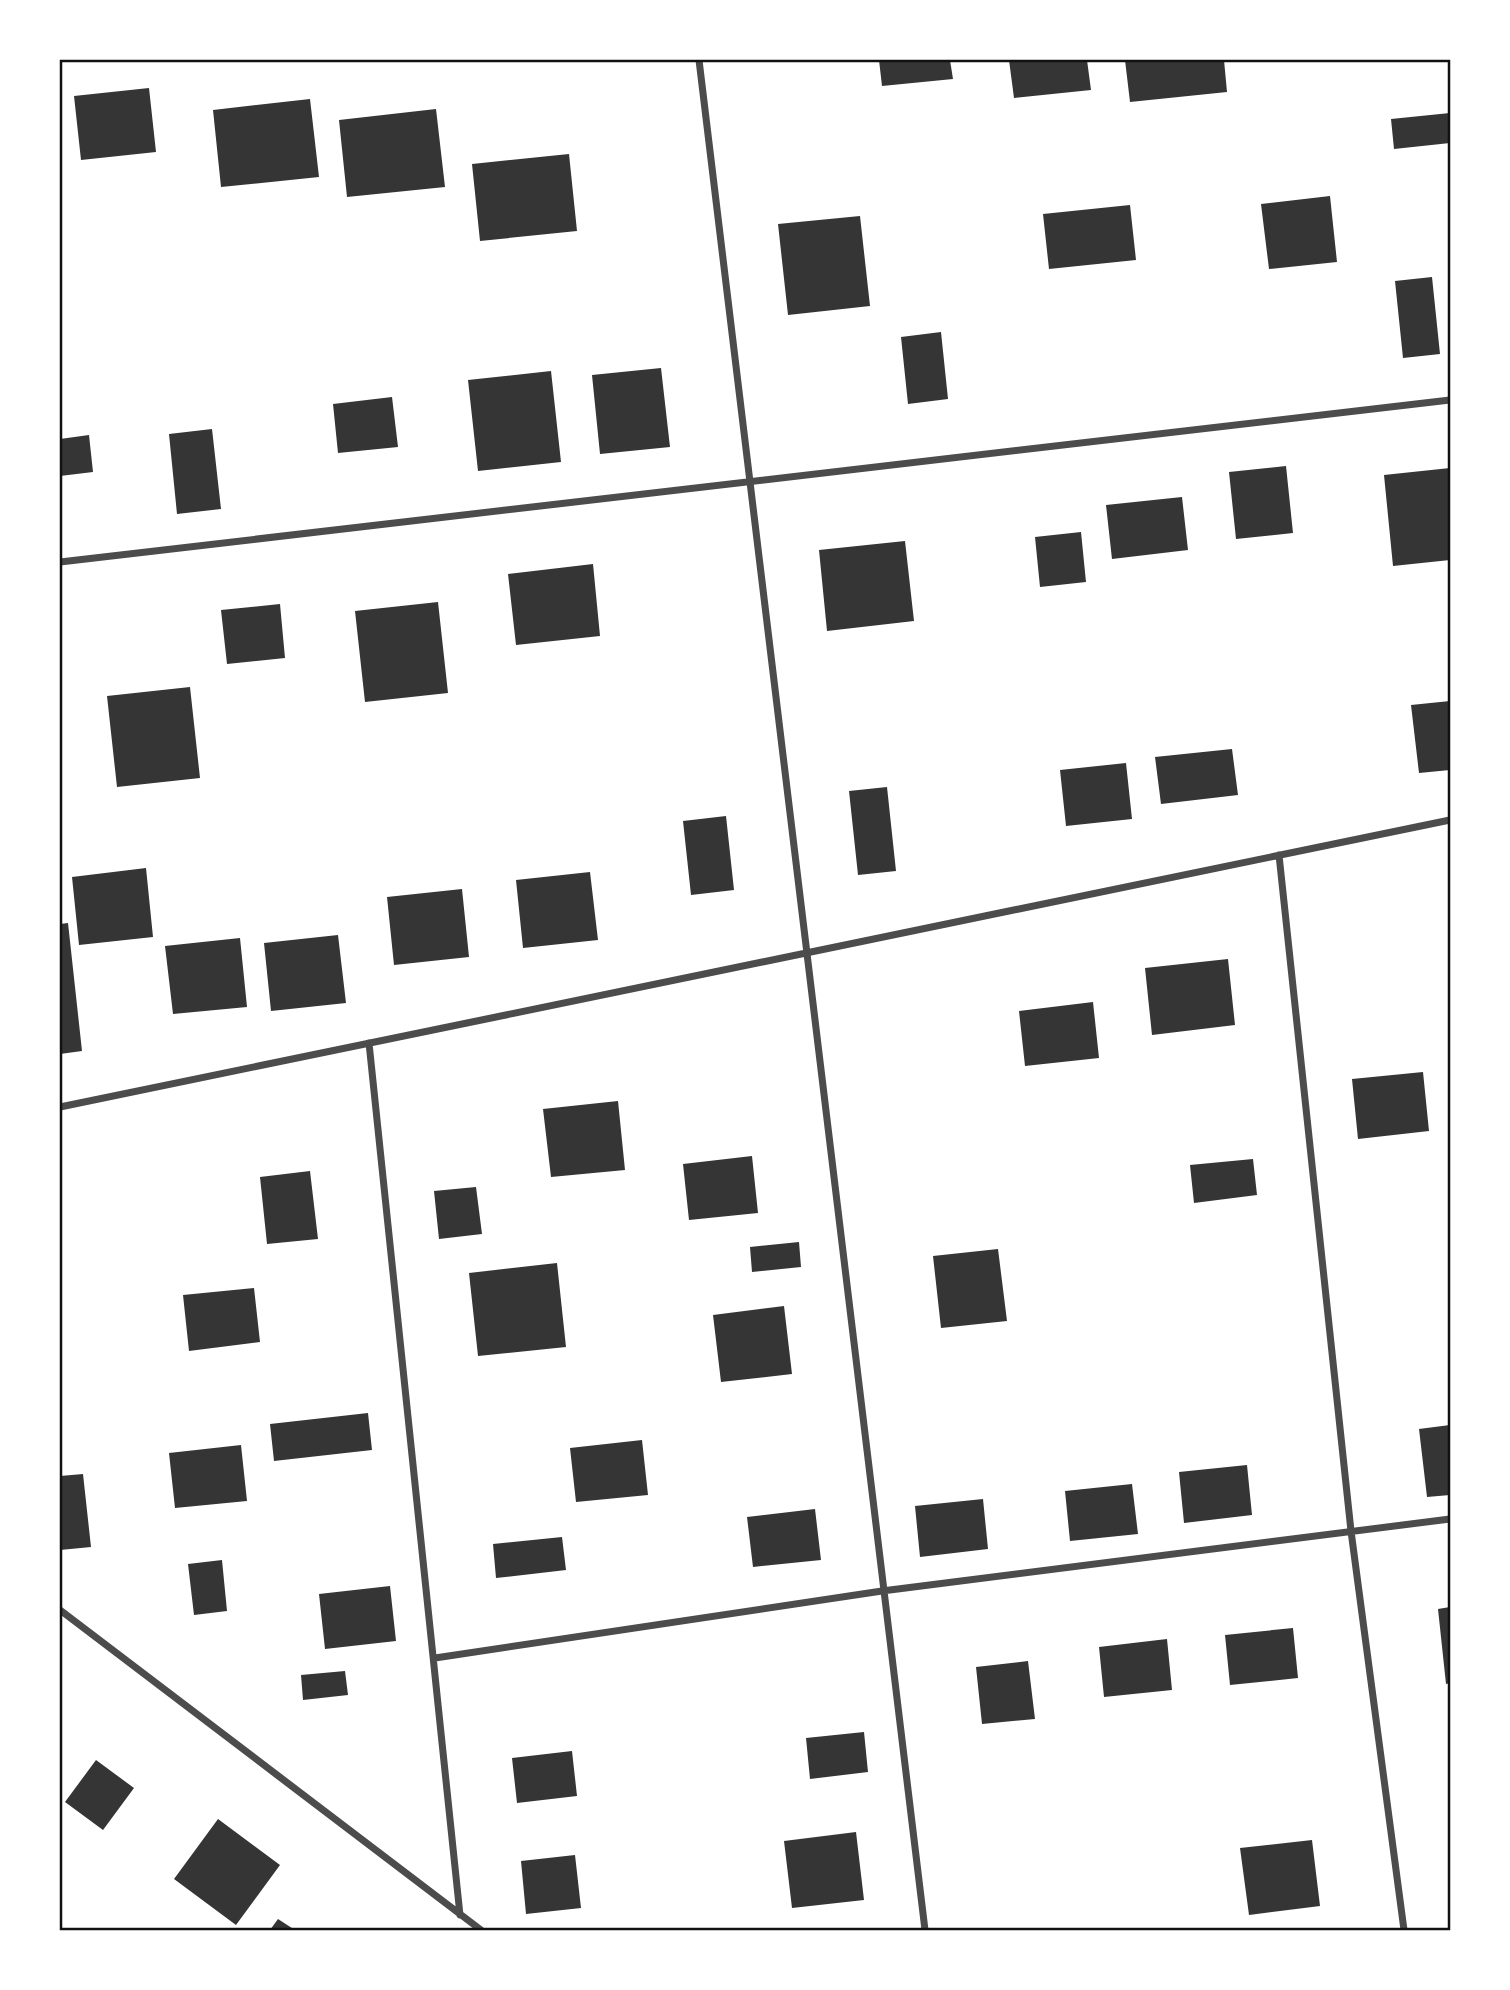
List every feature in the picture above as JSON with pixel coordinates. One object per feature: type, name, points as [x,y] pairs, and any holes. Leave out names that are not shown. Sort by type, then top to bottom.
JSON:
[{"type":"street","points":[[699,60],[925,1930]]},
{"type":"street","points":[[60,562],[1451,400]]},
{"type":"street","points":[[60,1107],[1451,820]]},
{"type":"street","points":[[1279,855],[1351,1531],[1404,1930]]},
{"type":"street","points":[[369,1043],[460,1914]]},
{"type":"street","points":[[435,1658],[882,1591],[1451,1519]]},
{"type":"street","points":[[60,1610],[481,1930]]},
{"type":"building","points":[[879,60],[950,60],[953,79],[882,86]]},
{"type":"building","points":[[1009,60],[1087,60],[1091,90],[1014,98]]},
{"type":"building","points":[[1125,60],[1224,60],[1227,92],[1130,102]]},
{"type":"building","points":[[149,88],[156,152],[81,160],[74,96]]},
{"type":"building","points":[[310,99],[319,177],[221,187],[213,110]]},
{"type":"building","points":[[436,109],[445,187],[347,197],[339,120]]},
{"type":"building","points":[[1450,113],[1450,143],[1394,149],[1391,119]]},
{"type":"building","points":[[569,154],[577,231],[480,241],[472,164]]},
{"type":"building","points":[[1330,196],[1337,262],[1269,269],[1261,204]]},
{"type":"building","points":[[1130,205],[1136,260],[1049,269],[1043,214]]},
{"type":"building","points":[[860,216],[870,306],[788,315],[778,224]]},
{"type":"building","points":[[1432,277],[1440,354],[1403,358],[1395,281]]},
{"type":"building","points":[[941,332],[948,399],[908,404],[901,337]]},
{"type":"building","points":[[661,368],[670,447],[600,454],[592,375]]},
{"type":"building","points":[[551,371],[561,462],[478,471],[468,380]]},
{"type":"building","points":[[392,397],[398,447],[338,453],[333,404]]},
{"type":"building","points":[[212,429],[221,509],[177,514],[169,434]]},
{"type":"building","points":[[89,435],[93,472],[60,476],[60,439]]},
{"type":"building","points":[[1286,466],[1293,533],[1236,539],[1229,472]]},
{"type":"building","points":[[1450,468],[1450,560],[1393,566],[1384,475]]},
{"type":"building","points":[[1182,497],[1188,550],[1112,559],[1106,505]]},
{"type":"building","points":[[1081,532],[1086,582],[1040,587],[1035,537]]},
{"type":"building","points":[[905,541],[914,621],[827,631],[819,550]]},
{"type":"building","points":[[593,564],[600,636],[516,645],[508,574]]},
{"type":"building","points":[[438,602],[448,693],[365,702],[355,611]]},
{"type":"building","points":[[280,604],[285,658],[227,664],[221,610]]},
{"type":"building","points":[[190,687],[200,778],[117,787],[107,696]]},
{"type":"building","points":[[1450,701],[1450,770],[1419,773],[1411,705]]},
{"type":"building","points":[[1232,749],[1238,795],[1161,804],[1155,757]]},
{"type":"building","points":[[1126,763],[1132,819],[1066,826],[1060,770]]},
{"type":"building","points":[[887,787],[896,871],[858,875],[849,791]]},
{"type":"building","points":[[726,816],[734,890],[691,895],[683,821]]},
{"type":"building","points":[[146,868],[153,937],[79,945],[72,877]]},
{"type":"building","points":[[590,872],[598,940],[523,948],[516,880]]},
{"type":"building","points":[[462,889],[469,957],[394,965],[387,897]]},
{"type":"building","points":[[68,923],[82,1051],[60,1054],[60,924]]},
{"type":"building","points":[[338,935],[346,1003],[271,1011],[264,943]]},
{"type":"building","points":[[240,938],[247,1007],[173,1014],[165,946]]},
{"type":"building","points":[[1228,959],[1235,1025],[1152,1035],[1145,968]]},
{"type":"building","points":[[1093,1002],[1099,1058],[1025,1066],[1019,1011]]},
{"type":"building","points":[[1423,1072],[1429,1131],[1358,1139],[1352,1079]]},
{"type":"building","points":[[618,1101],[625,1170],[551,1177],[543,1109]]},
{"type":"building","points":[[752,1156],[758,1213],[689,1220],[683,1164]]},
{"type":"building","points":[[1253,1159],[1257,1195],[1194,1203],[1190,1165]]},
{"type":"building","points":[[310,1171],[318,1239],[267,1244],[260,1177]]},
{"type":"building","points":[[476,1187],[482,1234],[439,1239],[434,1191]]},
{"type":"building","points":[[799,1242],[801,1267],[752,1272],[750,1247]]},
{"type":"building","points":[[998,1249],[1007,1321],[941,1328],[933,1256]]},
{"type":"building","points":[[557,1263],[566,1347],[478,1356],[469,1273]]},
{"type":"building","points":[[254,1288],[260,1342],[189,1351],[183,1295]]},
{"type":"building","points":[[784,1306],[792,1374],[721,1382],[713,1315]]},
{"type":"building","points":[[368,1413],[372,1450],[274,1461],[270,1424]]},
{"type":"building","points":[[1450,1425],[1450,1495],[1427,1497],[1419,1429]]},
{"type":"building","points":[[642,1440],[648,1495],[576,1502],[570,1448]]},
{"type":"building","points":[[241,1445],[247,1501],[175,1508],[169,1453]]},
{"type":"building","points":[[1247,1465],[1252,1515],[1184,1523],[1179,1472]]},
{"type":"building","points":[[83,1474],[91,1547],[60,1550],[60,1476]]},
{"type":"building","points":[[1132,1484],[1138,1534],[1070,1541],[1065,1491]]},
{"type":"building","points":[[983,1499],[988,1549],[920,1557],[915,1506]]},
{"type":"building","points":[[815,1509],[821,1560],[753,1567],[747,1517]]},
{"type":"building","points":[[562,1537],[566,1570],[496,1578],[493,1544]]},
{"type":"building","points":[[222,1560],[227,1611],[194,1615],[188,1564]]},
{"type":"building","points":[[390,1586],[396,1641],[325,1649],[319,1594]]},
{"type":"building","points":[[1450,1607],[1450,1683],[1446,1684],[1438,1609]]},
{"type":"building","points":[[1293,1628],[1298,1678],[1230,1685],[1225,1635]]},
{"type":"building","points":[[1167,1639],[1172,1690],[1104,1697],[1099,1647]]},
{"type":"building","points":[[1028,1661],[1035,1719],[982,1724],[976,1667]]},
{"type":"building","points":[[345,1671],[348,1695],[303,1700],[301,1675]]},
{"type":"building","points":[[864,1732],[868,1772],[810,1779],[806,1738]]},
{"type":"building","points":[[572,1751],[577,1796],[517,1803],[512,1758]]},
{"type":"building","points":[[96,1760],[134,1788],[103,1830],[65,1802]]},
{"type":"building","points":[[218,1819],[280,1865],[236,1925],[174,1879]]},
{"type":"building","points":[[856,1832],[864,1900],[792,1908],[784,1841]]},
{"type":"building","points":[[1312,1840],[1320,1906],[1249,1915],[1240,1848]]},
{"type":"building","points":[[575,1855],[581,1908],[526,1914],[521,1861]]},
{"type":"building","points":[[278,1919],[295,1930],[270,1930]]}]
